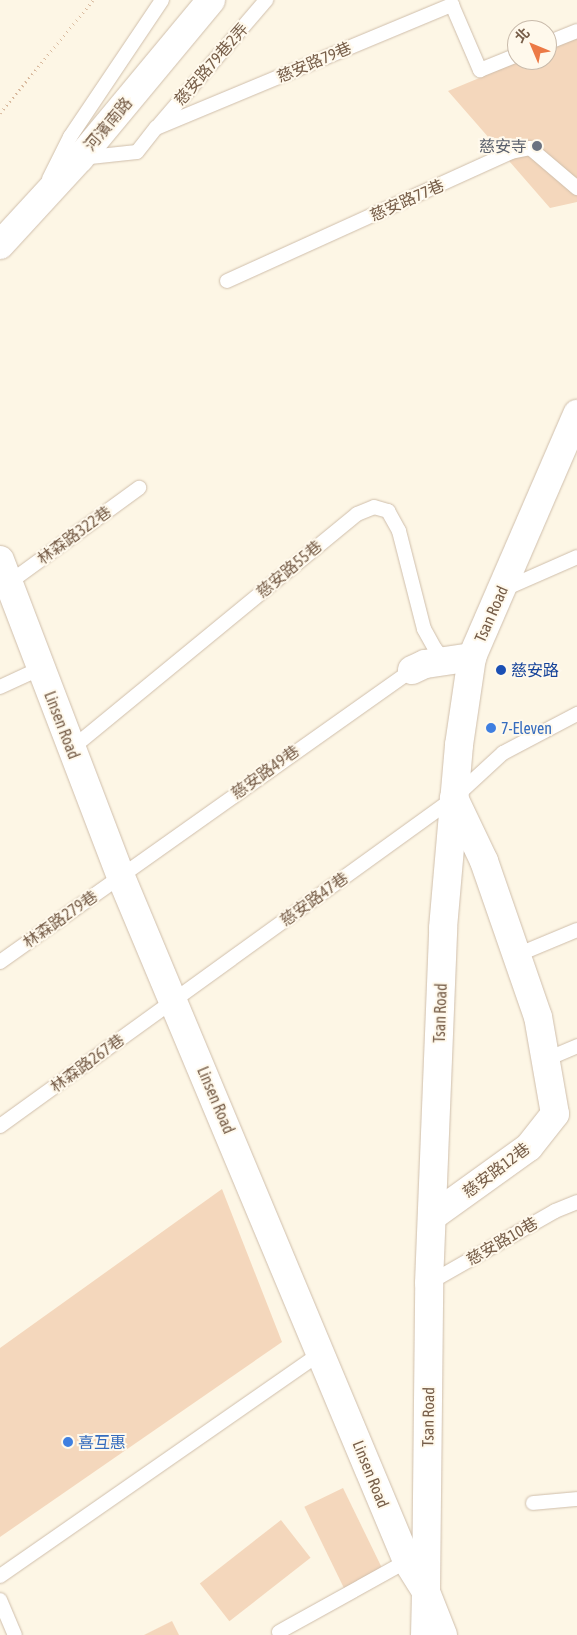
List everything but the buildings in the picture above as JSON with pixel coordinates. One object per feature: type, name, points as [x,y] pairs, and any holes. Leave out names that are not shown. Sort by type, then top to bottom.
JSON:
[{"type":"street","name":"河濱南路","points":[[0,245],[80,158],[211,0]]},
{"type":"street","name":"Tsan Road","points":[[425,1635],[429,1282],[434,1216],[443,928],[454,798],[472,657],[577,414]]},
{"type":"street","name":"Linsen Road","points":[[5,571],[120,877],[174,1000],[407,1561],[426,1592],[443,1635]]},
{"type":"street","points":[[412,670],[445,660],[472,657]]},
{"type":"street","name":"慈安路12巷","points":[[434,1216],[529,1147],[555,1114],[547,1059],[538,1017],[484,861],[454,798]]},
{"type":"lane","points":[[35,207],[70,137],[162,0]]},
{"type":"lane","name":"慈安路79巷2弄","points":[[156,128],[266,0]]},
{"type":"lane","name":"慈安路79巷","points":[[80,158],[137,152],[156,128],[451,2],[480,70],[507,59]]},
{"type":"lane","points":[[557,39],[577,31]]},
{"type":"lane","name":"慈安路77巷","points":[[226,281],[511,152],[530,148],[577,188]]},
{"type":"lane","name":"林森路322巷","points":[[5,571],[139,488]]},
{"type":"lane","name":"慈安路55巷","points":[[71,749],[356,514],[374,507],[388,512],[399,531],[424,629],[434,649],[445,660]]},
{"type":"lane","points":[[502,590],[577,557]]},
{"type":"lane","points":[[0,687],[41,668]]},
{"type":"lane","name":"慈安路49巷","points":[[120,877],[412,670]]},
{"type":"lane","name":"慈安路47巷","points":[[174,1000],[454,798],[503,753],[577,714]]},
{"type":"lane","name":"林森路279巷","points":[[0,962],[120,877]]},
{"type":"lane","points":[[517,955],[577,930]]},
{"type":"lane","name":"林森路267巷","points":[[0,1126],[174,1000]]},
{"type":"lane","points":[[547,1059],[577,1046]]},
{"type":"lane","name":"慈安路10巷","points":[[429,1282],[555,1211],[577,1202]]},
{"type":"lane","points":[[0,1576],[321,1353]]},
{"type":"lane","points":[[534,1503],[577,1499]]},
{"type":"lane","points":[[280,1632],[407,1561]]},
{"type":"lane","points":[[0,1600],[15,1635]]},
{"type":"path","points":[[0,114],[93,0]]},
{"type":"place","name":"慈安寺","points":[[537,146]]},
{"type":"place","name":"慈安路","points":[[501,670]]},
{"type":"place","name":"7-Eleven","points":[[491,728]]},
{"type":"place","name":"喜互惠","points":[[68,1442]]}]
